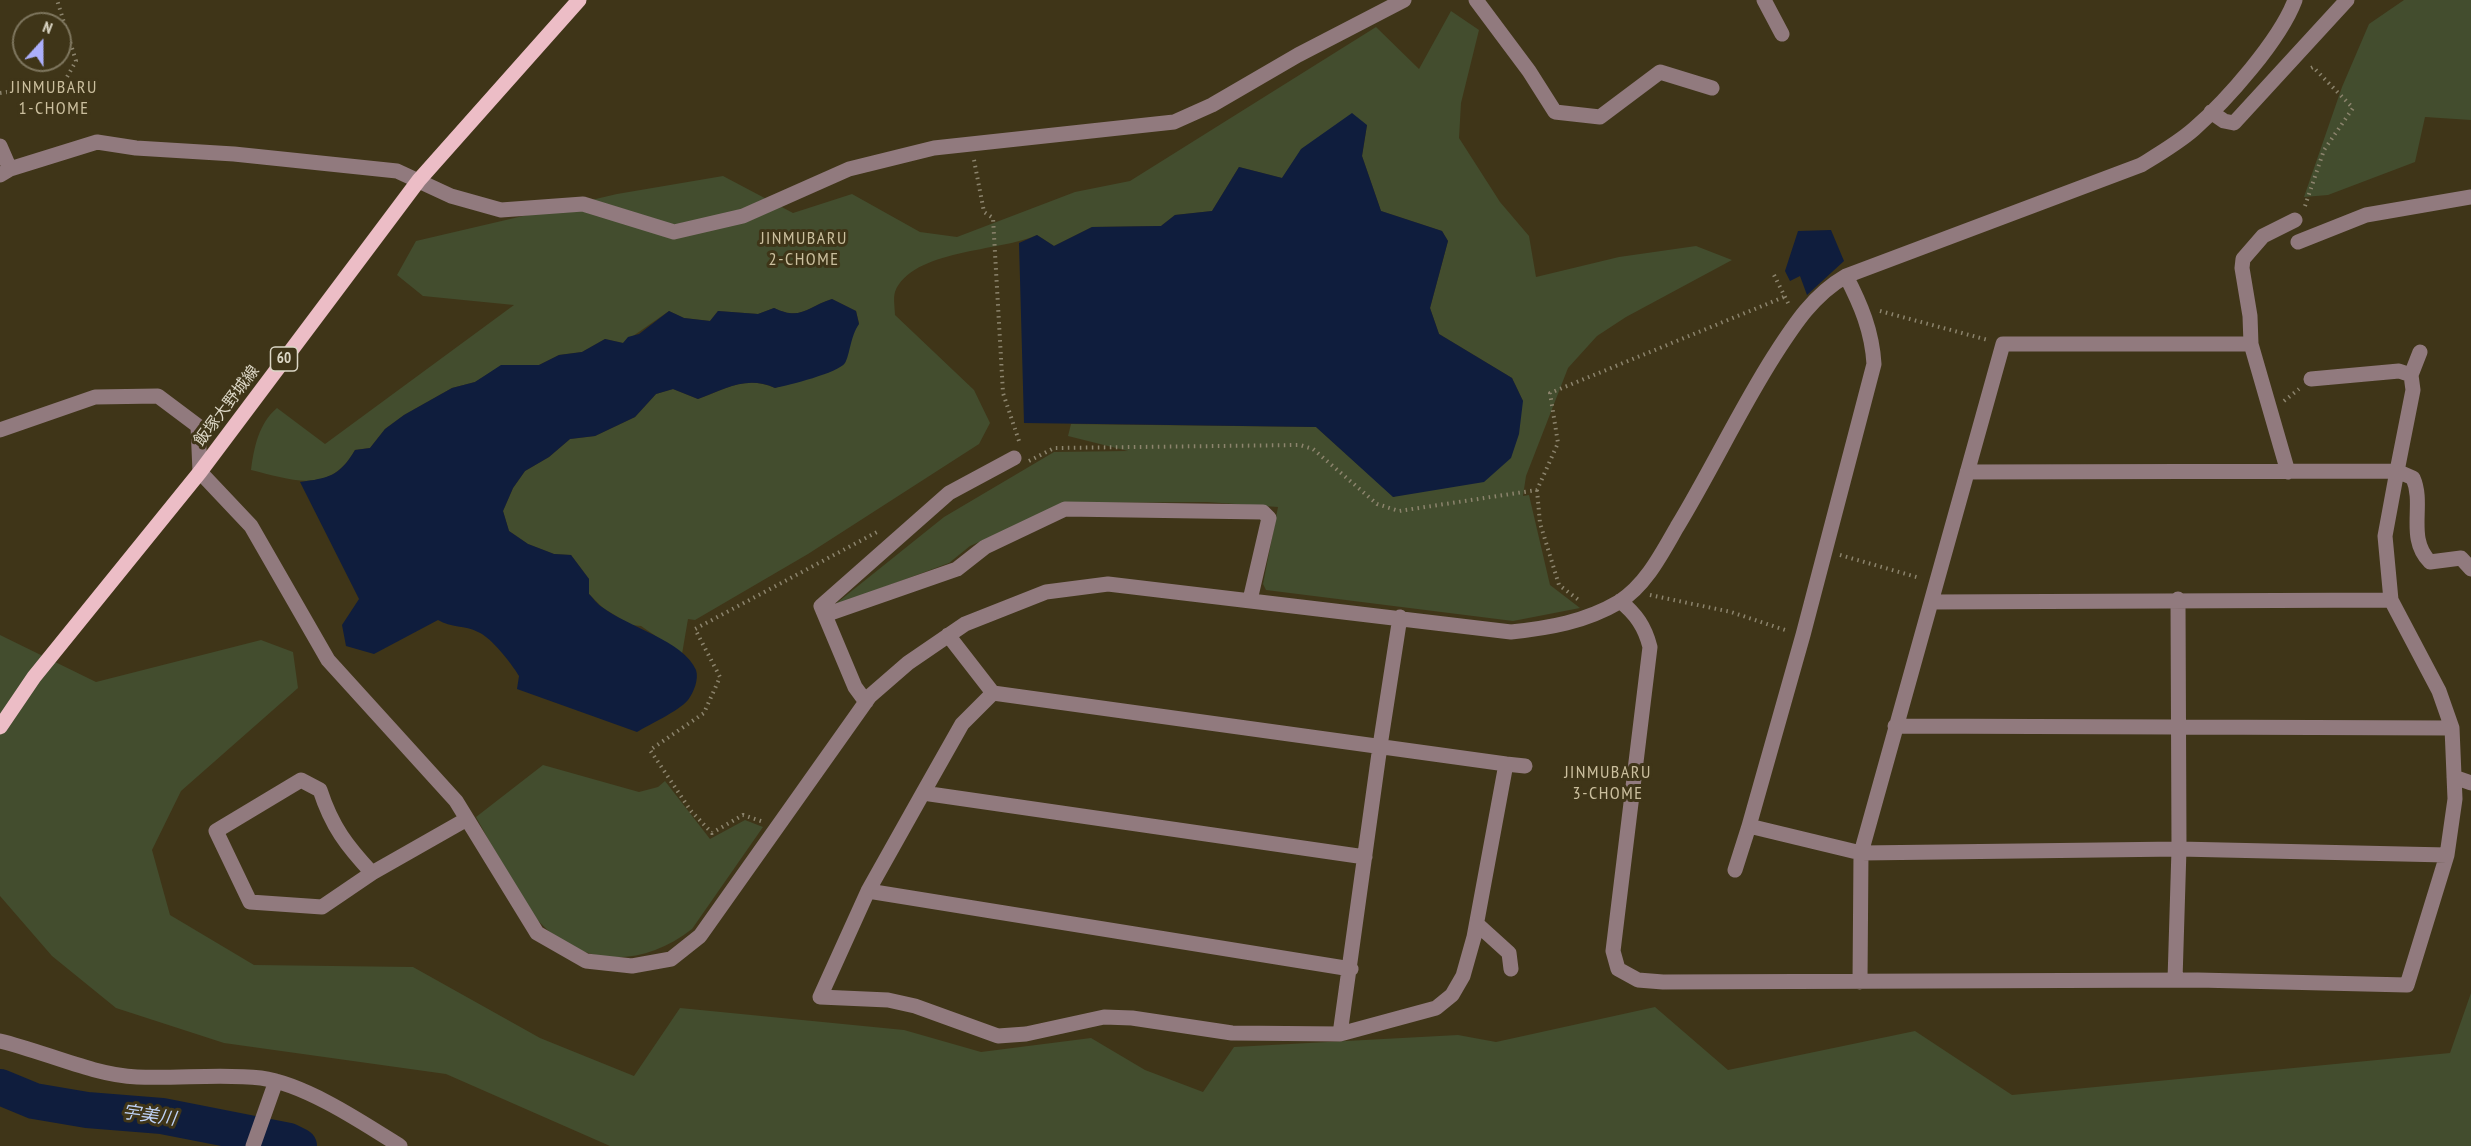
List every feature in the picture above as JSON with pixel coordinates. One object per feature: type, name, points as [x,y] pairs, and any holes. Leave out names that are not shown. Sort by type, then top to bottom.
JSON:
[{"type":"main road","name":"飯塚大野城線","points":[[0,727],[34,677],[200,472],[418,180],[579,0]]},
{"type":"street","points":[[0,146],[5,172],[97,142],[398,171],[451,196],[501,210],[583,204],[674,232],[743,216],[849,169],[970,142],[1174,122],[1212,105],[1298,55],[1404,0]]},
{"type":"street","points":[[1476,0],[1529,71],[1555,112],[1600,117],[1660,72],[1712,88]]},
{"type":"street","points":[[1764,0],[1782,34]]},
{"type":"street","points":[[0,430],[95,397],[158,396],[198,426],[200,472],[251,526],[328,660],[456,801],[537,933],[586,961],[632,966],[671,959],[700,936],[866,702],[908,663],[965,624],[1046,592],[1108,584],[1511,632],[1549,628],[1581,620],[1620,601],[1633,590],[1658,558],[1766,369],[1797,321],[1827,287],[1846,276],[2141,165],[2173,145],[2211,111],[2276,38],[2295,0]]},
{"type":"street","points":[[2211,111],[2224,121],[2234,123],[2347,0]]},
{"type":"street","points":[[2298,242],[2366,215],[2471,197]]},
{"type":"street","points":[[2288,472],[2269,413],[2251,344],[2243,260],[2263,236],[2295,220]]},
{"type":"street","points":[[1735,870],[1803,635],[1874,364],[1873,338],[1863,310],[1846,276]]},
{"type":"street","points":[[1860,982],[1861,853],[1894,726],[1933,602],[2003,345],[2251,344]]},
{"type":"street","points":[[1620,601],[1633,611],[1645,630],[1650,647],[1613,951],[1618,969],[1638,980],[1663,982],[2175,980],[2355,982],[2407,985],[2447,855],[2455,799],[2452,728],[2439,691],[2391,600],[2385,536],[2413,390],[2411,375],[2420,352]]},
{"type":"street","points":[[2311,378],[2399,370],[2411,375]]},
{"type":"street","points":[[866,702],[855,687],[821,606],[949,493],[1018,461]]},
{"type":"street","points":[[1967,472],[2397,471],[2413,478],[2417,487],[2416,532],[2422,553],[2430,562],[2461,558],[2471,569]]},
{"type":"street","points":[[825,615],[957,569],[985,547],[1065,509],[1263,512],[1269,518],[1250,600]]},
{"type":"street","points":[[1933,602],[2178,599],[2391,600]]},
{"type":"street","points":[[2175,980],[2179,849],[2178,599]]},
{"type":"street","points":[[1340,1034],[1400,617]]},
{"type":"street","points":[[948,635],[993,693],[1525,766]]},
{"type":"street","points":[[993,693],[962,724],[868,891],[820,997],[888,1000],[915,1006],[998,1036],[1026,1034],[1104,1017],[1132,1018],[1232,1033],[1340,1034],[1436,1008],[1452,996],[1463,976],[1477,924],[1506,764]]},
{"type":"street","points":[[1894,726],[2452,728]]},
{"type":"street","points":[[2454,777],[2471,783]]},
{"type":"street","points":[[372,873],[344,843],[328,816],[320,790],[301,780],[216,831],[250,902],[322,906],[372,873],[467,819]]},
{"type":"street","points":[[923,793],[1365,857]]},
{"type":"street","points":[[1749,826],[1861,853],[2179,849],[2447,855]]},
{"type":"street","points":[[868,891],[1351,969]]},
{"type":"street","points":[[1477,924],[1509,953],[1511,969]]},
{"type":"street","points":[[0,1041],[136,1077],[261,1078],[337,1106],[400,1146]]},
{"type":"street","points":[[253,1146],[276,1082]]},
{"type":"path","points":[[0,93],[63,84],[76,61],[57,0]]},
{"type":"path","points":[[2281,70],[2294,79],[2313,67],[2353,108],[2324,150],[2309,200],[2295,220]]},
{"type":"path","points":[[970,142],[984,212],[993,218],[1003,393],[1022,452],[1018,461]]},
{"type":"path","points":[[1774,276],[1797,321]]},
{"type":"path","points":[[1592,614],[1587,606],[1559,585],[1540,523],[1537,490],[1558,444],[1550,393],[1784,297]]},
{"type":"path","points":[[1863,310],[1885,311],[2003,345]]},
{"type":"path","points":[[2269,413],[2311,378]]},
{"type":"path","points":[[1018,461],[1054,448],[1300,444],[1312,449],[1377,504],[1399,511],[1537,490]]},
{"type":"path","points":[[775,831],[764,822],[743,815],[712,833],[691,811],[650,750],[704,712],[720,677],[695,629],[878,531]]},
{"type":"path","points":[[1825,551],[1938,583]]},
{"type":"path","points":[[1633,590],[1669,601],[1731,612],[1803,635]]},
{"type":"green space","points":[[2404,0],[2471,0],[2471,120],[2425,117],[2415,162],[2328,195],[2304,197],[2342,87],[2369,24]]},
{"type":"green space","points":[[1451,11],[1479,30],[1461,103],[1459,138],[1500,202],[1529,236],[1536,277],[1619,257],[1696,246],[1732,260],[1626,317],[1597,336],[1568,368],[1526,476],[1523,496],[1529,495],[1550,585],[1580,608],[1513,621],[1266,590],[1263,584],[1278,507],[1207,502],[1066,503],[970,546],[949,563],[833,606],[944,517],[1054,452],[1128,451],[1068,436],[1071,424],[1316,427],[1394,497],[1523,401],[1512,378],[1439,334],[1430,308],[1448,241],[1442,231],[1381,211],[1362,156],[1367,125],[1302,149],[1282,178],[1239,167],[1212,211],[1175,215],[1161,226],[1092,227],[1054,246],[1037,235],[1021,241],[938,260],[919,267],[904,278],[895,292],[895,315],[974,390],[990,423],[979,444],[808,554],[695,620],[688,619],[682,654],[641,626],[631,625],[603,608],[589,594],[589,579],[571,555],[554,554],[528,544],[509,531],[503,511],[513,488],[525,471],[549,457],[570,439],[595,436],[635,417],[656,394],[673,389],[698,399],[745,383],[764,384],[775,388],[808,377],[848,353],[851,336],[859,323],[856,311],[832,299],[798,313],[783,312],[774,308],[758,314],[718,311],[710,321],[684,318],[669,311],[623,343],[605,339],[582,352],[559,355],[539,365],[501,366],[475,382],[452,388],[404,415],[385,429],[370,448],[355,450],[334,474],[322,479],[295,480],[251,470],[262,428],[277,408],[325,444],[514,305],[423,296],[397,275],[416,241],[617,194],[723,176],[793,213],[852,194],[920,232],[957,237],[1075,192],[1130,181],[1376,27],[1419,69]]},
{"type":"green space","points":[[0,635],[96,682],[261,640],[293,652],[298,688],[181,791],[152,850],[170,915],[254,965],[413,967],[540,1038],[634,1076],[680,1008],[904,1030],[981,1052],[1091,1038],[1145,1070],[1203,1092],[1234,1047],[1458,1035],[1496,1042],[1655,1007],[1728,1070],[1915,1031],[2012,1095],[2450,1053],[2471,993],[2471,1146],[610,1146],[446,1074],[224,1043],[116,1008],[52,956],[0,896]]},
{"type":"green space","points":[[543,765],[639,792],[658,787],[665,781],[710,839],[745,820],[763,827],[692,929],[652,951],[631,956],[610,957],[590,954],[570,946],[551,933],[534,916],[511,882],[476,817]]},
{"type":"water","points":[[1352,113],[1367,125],[1362,156],[1381,211],[1442,231],[1448,241],[1430,308],[1439,334],[1512,378],[1523,401],[1519,434],[1511,458],[1484,482],[1393,497],[1316,427],[1024,423],[1019,243],[1037,235],[1054,246],[1092,227],[1161,226],[1175,215],[1212,211],[1239,167],[1282,178],[1301,149]]},
{"type":"water","points":[[1831,230],[1844,261],[1807,295],[1800,276],[1790,281],[1785,271],[1798,231]]},
{"type":"water","points":[[832,299],[856,311],[859,324],[847,360],[841,367],[813,378],[775,388],[765,384],[745,383],[698,399],[673,389],[656,394],[635,417],[595,436],[570,439],[549,457],[525,471],[513,488],[503,511],[509,531],[528,544],[554,554],[571,555],[589,579],[589,594],[600,606],[667,642],[690,660],[696,670],[696,681],[690,697],[678,709],[637,732],[517,689],[519,676],[495,645],[473,630],[438,620],[374,654],[346,646],[342,625],[359,599],[300,482],[332,475],[344,466],[355,450],[370,448],[385,429],[404,415],[452,388],[475,382],[501,365],[539,365],[559,355],[582,352],[605,339],[623,343],[628,337],[639,334],[669,311],[684,318],[710,321],[718,311],[758,314],[774,308],[783,312],[798,313]]},
{"type":"waterway","name":"宇美川","points":[[0,1087],[34,1101],[87,1110],[162,1116],[289,1141],[299,1146]]},
{"type":"district","name":"JINMUBARU 1-CHOME","points":[[54,98]]},
{"type":"district","name":"JINMUBARU 2-CHOME","points":[[804,249]]},
{"type":"district","name":"JINMUBARU 3-CHOME","points":[[1608,783]]}]
